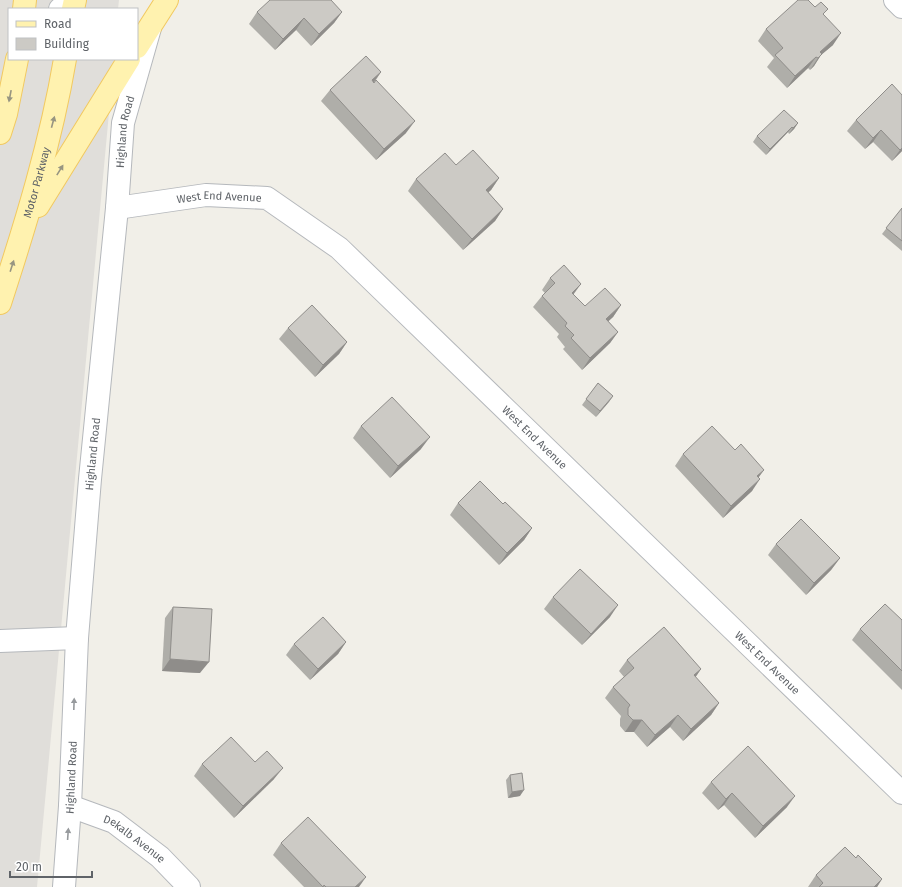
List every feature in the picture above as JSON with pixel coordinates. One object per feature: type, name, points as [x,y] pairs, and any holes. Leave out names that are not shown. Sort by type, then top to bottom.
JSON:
[{"type":"main road","points":[[138,45],[168,0]]},
{"type":"main road","points":[[0,133],[6,114],[17,60]]},
{"type":"main road","name":"Motor Parkway","points":[[0,303],[24,227],[56,112],[65,60]]},
{"type":"main road","points":[[24,227],[128,60]]},
{"type":"street","points":[[61,8],[72,0]]},
{"type":"street","points":[[895,0],[902,7]]},
{"type":"street","name":"Highland Road","points":[[64,887],[70,806],[76,638],[117,208],[123,123],[151,24]]},
{"type":"street","name":"West End Avenue","points":[[117,208],[206,195],[267,198],[339,248],[902,793]]},
{"type":"street","points":[[0,641],[76,638]]},
{"type":"street","name":"Dekalb Avenue","points":[[70,806],[114,822],[160,857],[189,887]]},
{"type":"shaded area","points":[[0,0],[119,0],[118,8],[8,8],[8,60],[114,60],[37,887],[0,887]]},
{"type":"building","points":[[270,0],[331,0],[342,12],[319,34],[304,18],[283,39],[257,12]]},
{"type":"building","points":[[798,0],[808,0],[815,7],[821,2],[828,9],[823,14],[841,33],[820,52],[822,54],[818,58],[816,57],[795,76],[775,55],[783,48],[766,29]]},
{"type":"building","points":[[366,56],[381,72],[372,80],[374,83],[376,80],[415,121],[384,149],[330,90]]},
{"type":"building","points":[[892,84],[902,95],[902,148],[900,150],[881,130],[873,138],[856,120]]},
{"type":"building","points":[[784,110],[798,123],[770,149],[757,136]]},
{"type":"building","points":[[473,150],[499,178],[486,190],[503,209],[472,239],[416,179],[445,153],[456,165]]},
{"type":"building","points":[[902,208],[902,241],[886,228]]},
{"type":"building","points":[[564,265],[581,284],[572,293],[585,306],[605,288],[621,305],[606,319],[618,332],[590,358],[571,338],[574,335],[565,326],[567,323],[542,296],[555,283],[550,278]]},
{"type":"building","points":[[312,305],[347,342],[323,365],[288,328]]},
{"type":"building","points":[[598,383],[613,396],[600,411],[586,399]]},
{"type":"building","points":[[392,397],[430,437],[398,466],[361,426]]},
{"type":"building","points":[[712,426],[735,450],[741,444],[764,470],[757,476],[760,479],[731,506],[683,454]]},
{"type":"building","points":[[480,481],[503,504],[505,502],[532,528],[507,553],[458,503]]},
{"type":"building","points":[[801,519],[840,558],[814,583],[776,544]]},
{"type":"building","points":[[580,569],[618,605],[591,634],[553,597]]},
{"type":"building","points":[[885,604],[902,620],[902,671],[860,629]]},
{"type":"building","points":[[173,607],[212,609],[209,662],[170,659]]},
{"type":"building","points":[[323,617],[346,642],[318,669],[294,644]]},
{"type":"building","points":[[664,627],[701,669],[694,675],[719,703],[691,729],[678,715],[655,735],[642,720],[633,720],[628,715],[628,708],[630,705],[613,687],[634,668],[627,660]]},
{"type":"building","points":[[231,737],[255,762],[267,751],[283,768],[243,806],[202,764]]},
{"type":"building","points":[[748,746],[795,796],[763,826],[732,793],[726,799],[711,782]]},
{"type":"building","points":[[522,773],[524,790],[512,792],[510,775]]},
{"type":"building","points":[[308,817],[366,877],[355,887],[326,887],[324,885],[323,887],[281,843]]},
{"type":"building","points":[[845,847],[856,858],[858,855],[882,879],[874,887],[819,887],[823,883],[816,875]]}]
